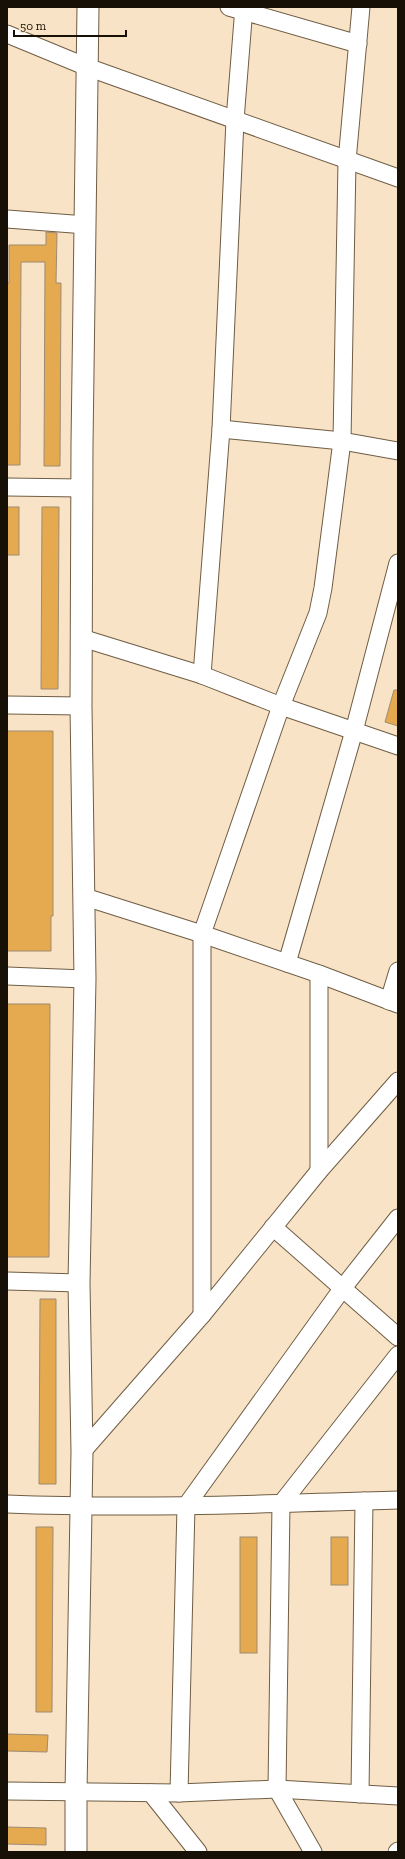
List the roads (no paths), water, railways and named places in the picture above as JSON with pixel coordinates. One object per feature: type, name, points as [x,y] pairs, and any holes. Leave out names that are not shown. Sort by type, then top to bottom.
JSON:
[{"type":"street","points":[[76,1852],[82,1452],[79,1283],[85,979],[85,897],[81,706],[88,7]]},
{"type":"street","points":[[202,1315],[202,934],[281,706],[318,613],[321,601],[342,441],[347,161],[361,7]]},
{"type":"street","points":[[202,675],[221,429],[239,8],[358,44]]},
{"type":"street","points":[[7,34],[87,67],[398,178]]},
{"type":"street","points":[[7,219],[86,225]]},
{"type":"street","points":[[221,429],[342,441],[398,451]]},
{"type":"street","points":[[7,487],[82,488]]},
{"type":"street","points":[[287,963],[354,731],[398,563]]},
{"type":"street","points":[[82,638],[202,675],[281,706],[398,746]]},
{"type":"street","points":[[7,706],[81,706]]},
{"type":"street","points":[[85,897],[287,963],[394,1003],[398,971]]},
{"type":"street","points":[[319,974],[319,1171]]},
{"type":"street","points":[[7,976],[85,979]]},
{"type":"street","points":[[82,1452],[202,1315],[319,1171],[398,1081]]},
{"type":"street","points":[[178,1793],[186,1506],[342,1289],[398,1218]]},
{"type":"street","points":[[273,1227],[398,1337]]},
{"type":"street","points":[[7,1281],[79,1283]]},
{"type":"street","points":[[313,1852],[276,1789],[281,1504],[398,1355]]},
{"type":"street","points":[[7,1504],[81,1507],[186,1506],[398,1500]]},
{"type":"street","points":[[360,1794],[364,1501]]},
{"type":"street","points":[[7,1791],[178,1793],[276,1789],[398,1796]]},
{"type":"street","points":[[150,1793],[198,1852]]}]
